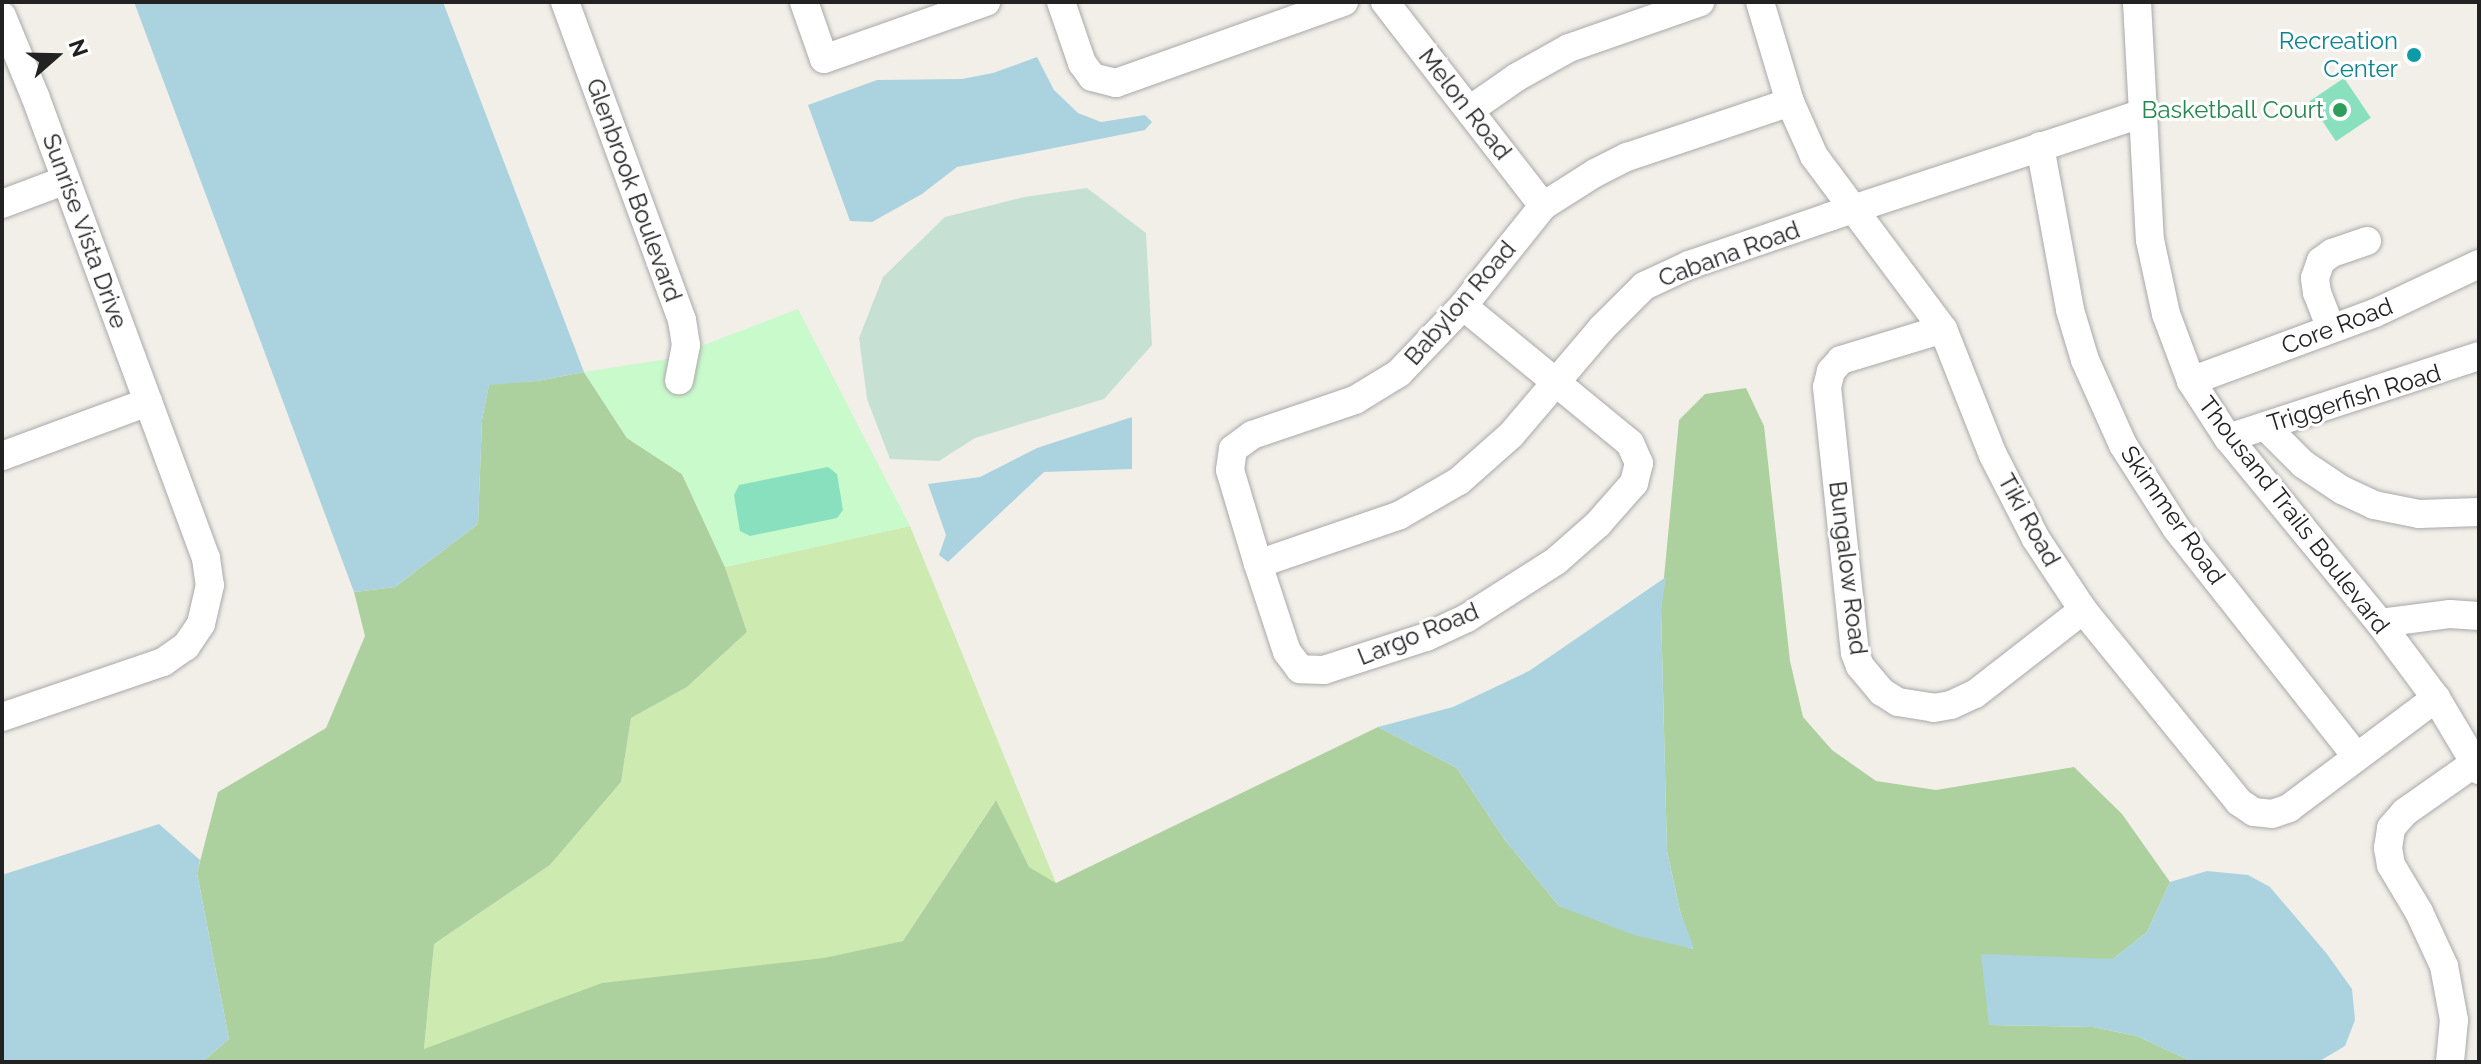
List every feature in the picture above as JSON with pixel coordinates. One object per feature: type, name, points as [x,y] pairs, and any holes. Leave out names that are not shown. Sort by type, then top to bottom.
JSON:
[{"type":"street","name":"Glenbrook Boulevard","points":[[565,2],[682,320],[686,345],[679,380]]},
{"type":"street","points":[[804,2],[824,59],[986,2]]},
{"type":"street","points":[[1061,2],[1082,63],[1092,77],[1116,83],[1344,2]]},
{"type":"street","points":[[1471,109],[1517,77],[1569,48],[1700,2]]},
{"type":"street","name":"Tiki Road","points":[[1760,2],[1790,102],[1814,156],[1851,210],[1909,279],[1943,329],[2011,494],[2036,539],[2083,610],[2239,802],[2254,812],[2272,814],[2289,808],[2436,698]]},
{"type":"street","name":"Thousand Trails Boulevard","points":[[2137,2],[2140,114],[2150,240],[2166,314],[2191,381],[2228,438],[2380,623],[2436,698],[2478,764]]},
{"type":"street","name":"Melon Road","points":[[1397,6],[1543,206]]},
{"type":"street","name":"Sunrise Vista Drive","points":[[2,16],[206,558],[209,598],[201,624],[186,646],[163,662],[2,717]]},
{"type":"street","name":"Babylon Road","points":[[1258,564],[1230,470],[1233,449],[1252,435],[1324,413],[1378,387],[1419,355],[1463,306],[1543,206],[1627,157],[1790,102]]},
{"type":"street","name":"Cabana Road","points":[[1258,564],[1400,515],[1434,497],[1487,458],[1644,286],[1689,265],[2140,114]]},
{"type":"street","name":"Skimmer Road","points":[[2040,146],[2070,310],[2085,360],[2123,445],[2176,528],[2356,756]]},
{"type":"street","points":[[2,204],[66,180]]},
{"type":"street","points":[[2331,329],[2317,293],[2315,278],[2321,261],[2332,253],[2367,241]]},
{"type":"street","name":"Core Road","points":[[2191,381],[2331,329],[2433,287],[2479,264]]},
{"type":"street","name":"Largo Road","points":[[1258,564],[1287,652],[1300,669],[1313,671],[1426,637],[1505,597],[1556,561],[1598,524],[1638,473],[1639,463],[1630,443],[1463,306]]},
{"type":"street","name":"Bungalow Road","points":[[1943,329],[1841,360],[1831,371],[1827,387],[1855,653],[1860,666],[1882,692],[1898,702],[1934,708],[1951,705],[1975,694],[2083,610]]},
{"type":"street","name":"Triggerfish Road","points":[[2228,438],[2479,356]]},
{"type":"street","points":[[2,456],[148,402]]},
{"type":"street","points":[[2265,426],[2303,464],[2374,505],[2419,514],[2479,512]]},
{"type":"street","points":[[2380,623],[2450,614],[2479,616]]},
{"type":"street","points":[[2450,1062],[2454,1020],[2444,966],[2419,912],[2391,865],[2388,848],[2391,828],[2405,812],[2478,764]]},
{"type":"green space","name":"Basketball Court","points":[[2344,78],[2371,118],[2336,141],[2309,101]]},
{"type":"green space","points":[[1087,188],[1146,233],[1152,345],[1104,399],[975,438],[939,461],[890,459],[867,399],[859,338],[883,277],[945,217],[1024,197]]},
{"type":"green space","points":[[798,309],[910,526],[725,567],[682,474],[627,438],[584,372],[667,359]]},
{"type":"green space","points":[[584,372],[627,438],[682,474],[725,567],[747,632],[687,687],[631,718],[621,782],[550,865],[434,944],[424,1049],[602,983],[824,958],[903,941],[996,800],[1029,867],[1056,883],[1378,727],[1457,768],[1505,840],[1559,906],[1693,949],[1680,911],[1667,851],[1661,609],[1679,420],[1705,394],[1746,388],[1764,426],[1790,661],[1803,717],[1832,750],[1876,781],[1936,790],[2074,767],[2122,814],[2170,882],[2147,932],[2113,959],[2056,960],[1989,1025],[2093,1027],[2137,1036],[2193,1062],[202,1062],[229,1039],[197,873],[218,792],[326,728],[365,636],[354,592],[395,587],[478,524],[482,420],[489,384],[537,381]]},
{"type":"green space","points":[[828,467],[837,474],[843,510],[837,518],[750,536],[740,531],[734,495],[739,485]]},
{"type":"green space","points":[[910,526],[1056,883],[1029,867],[995,801],[903,941],[424,1049],[434,944],[550,865],[621,782],[631,718],[687,687],[747,632],[725,567]]},
{"type":"water","points":[[134,2],[443,2],[584,372],[537,381],[489,385],[482,420],[478,524],[395,587],[354,592]]},
{"type":"water","points":[[1037,57],[1054,90],[1078,113],[1101,122],[1145,115],[1152,122],[1145,130],[957,167],[922,194],[872,222],[850,221],[808,105],[877,80],[962,79],[993,73]]},
{"type":"water","points":[[1132,417],[1132,469],[1044,472],[948,562],[939,555],[946,535],[928,484],[980,477],[1037,448]]},
{"type":"water","points":[[1666,577],[1661,609],[1667,851],[1680,911],[1694,949],[1634,935],[1559,906],[1505,840],[1457,768],[1378,727],[1453,707],[1529,671]]},
{"type":"water","points":[[159,824],[200,860],[197,873],[229,1039],[202,1062],[2,1062],[2,875]]},
{"type":"water","points":[[2207,871],[2248,875],[2270,887],[2327,954],[2352,989],[2355,1020],[2345,1046],[2318,1062],[2193,1062],[2137,1036],[2093,1027],[1989,1025],[1981,954],[2113,959],[2147,932],[2170,882]]},
{"type":"place","name":"Recreation Center","points":[[2414,55]]},
{"type":"place","name":"Basketball Court","points":[[2340,110]]}]
